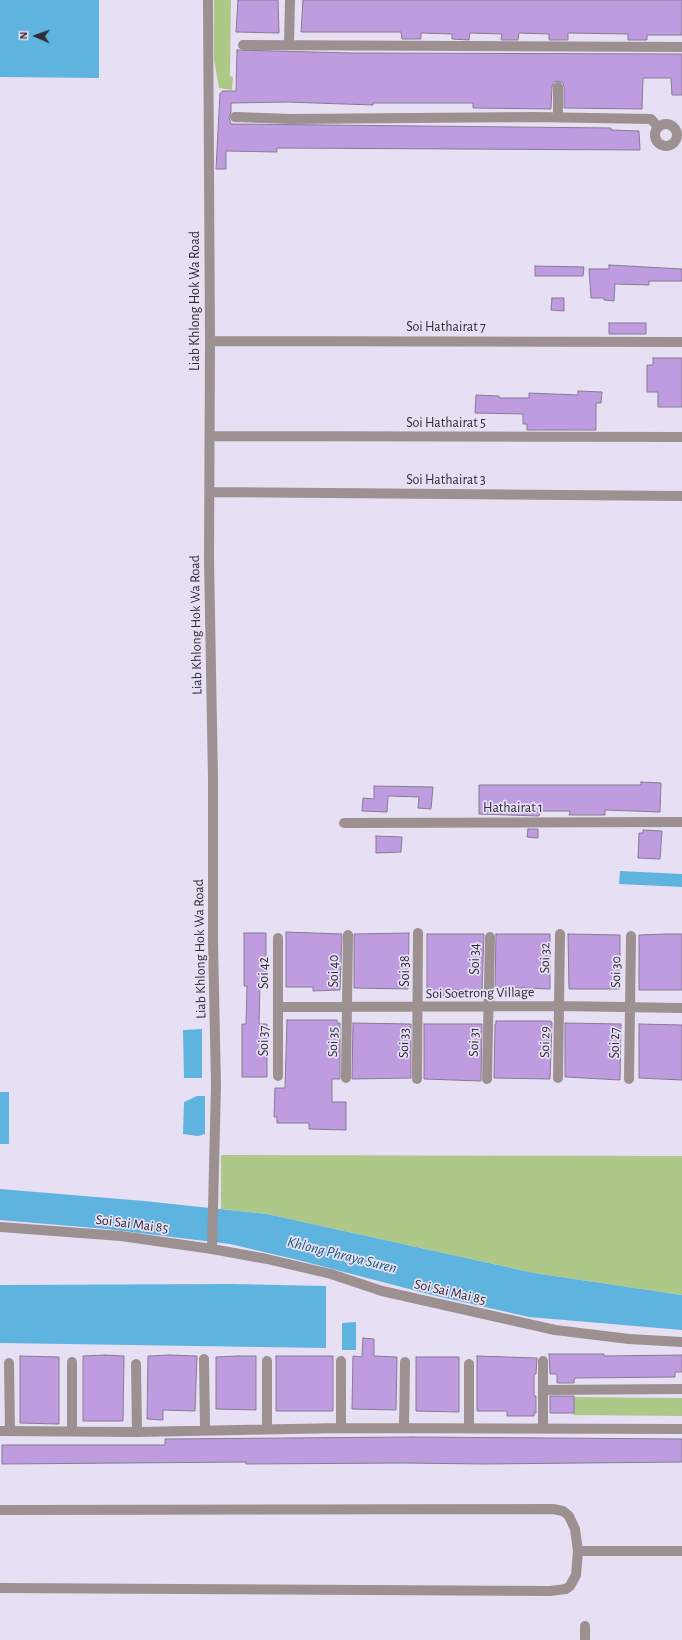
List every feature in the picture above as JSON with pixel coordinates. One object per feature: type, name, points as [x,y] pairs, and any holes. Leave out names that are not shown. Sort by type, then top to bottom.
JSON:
[{"type":"street","name":"Liab Khlong Hok Wa Road","points":[[208,0],[207,117],[210,341],[209,559],[216,1085],[212,1245]]},
{"type":"street","points":[[289,44],[290,0]]},
{"type":"street","points":[[243,45],[289,44],[682,47]]},
{"type":"street","points":[[558,87],[558,117]]},
{"type":"street","points":[[235,118],[558,117],[651,119],[658,127]]},
{"type":"street","points":[[665,124],[672,126],[677,132],[679,142],[668,146],[658,143],[654,137],[658,127],[665,124]]},
{"type":"street","name":"Soi Hathairat 7","points":[[210,341],[682,342]]},
{"type":"street","name":"Soi Hathairat 5","points":[[210,436],[682,437]]},
{"type":"street","name":"Soi Hathairat 3","points":[[210,492],[682,496]]},
{"type":"street","name":"Hathairat 1","points":[[344,823],[682,822]]},
{"type":"street","name":"Soi 38","points":[[418,934],[419,1008]]},
{"type":"street","name":"Soi 32","points":[[559,1006],[560,934]]},
{"type":"street","name":"Soi 40","points":[[348,935],[348,1008]]},
{"type":"street","name":"Soi 30","points":[[629,1007],[631,936]]},
{"type":"street","name":"Soi 34","points":[[489,1006],[490,937]]},
{"type":"street","name":"Soi 42","points":[[278,938],[279,1007]]},
{"type":"street","name":"Soi 31","points":[[487,1078],[489,1006]]},
{"type":"street","name":"Soi Soetrong Village","points":[[279,1007],[419,1008],[559,1006],[682,1008]]},
{"type":"street","name":"Soi 29","points":[[558,1078],[559,1006]]},
{"type":"street","name":"Soi 37","points":[[278,1076],[279,1007]]},
{"type":"street","name":"Soi 27","points":[[629,1007],[629,1079]]},
{"type":"street","name":"Soi 35","points":[[346,1078],[348,1008]]},
{"type":"street","name":"Soi 33","points":[[417,1079],[419,1008]]},
{"type":"street","name":"Soi Sai Mai 85","points":[[0,1227],[121,1236],[212,1245],[331,1274],[382,1291],[555,1330],[629,1339],[682,1342]]},
{"type":"street","points":[[204,1359],[205,1430]]},
{"type":"street","points":[[267,1361],[267,1428]]},
{"type":"street","points":[[72,1362],[72,1431]]},
{"type":"street","points":[[341,1362],[341,1428]]},
{"type":"street","points":[[404,1428],[405,1362]]},
{"type":"street","points":[[543,1362],[543,1428]]},
{"type":"street","points":[[9,1364],[5,1431],[137,1432],[267,1428],[682,1429]]},
{"type":"street","points":[[136,1364],[137,1432]]},
{"type":"street","points":[[469,1428],[470,1364]]},
{"type":"street","points":[[543,1390],[682,1389]]},
{"type":"street","points":[[0,1510],[553,1510],[563,1511],[569,1516],[575,1529],[578,1551],[576,1576],[570,1586],[566,1589],[550,1591],[0,1588]]},
{"type":"street","points":[[578,1551],[682,1551]]},
{"type":"street","points":[[585,1626],[585,1640]]},
{"type":"green space","points":[[214,0],[231,0],[230,76],[233,77],[232,90],[219,88],[214,60]]},
{"type":"green space","points":[[221,1155],[682,1156],[682,1295],[534,1273],[267,1214],[221,1209]]},
{"type":"green space","points":[[574,1397],[682,1398],[682,1416],[573,1415]]},
{"type":"water","points":[[0,0],[99,0],[99,78],[0,77]]},
{"type":"water","points":[[620,871],[682,874],[682,887],[619,884]]},
{"type":"water","points":[[202,1029],[202,1078],[184,1078],[183,1030]]},
{"type":"water","points":[[0,1092],[9,1092],[9,1144],[0,1144]]},
{"type":"water","points":[[197,1096],[205,1096],[205,1134],[198,1136],[183,1134],[184,1102]]},
{"type":"water","name":"Khlong Phraya Suren","points":[[0,1189],[144,1201],[267,1214],[534,1273],[682,1295],[682,1330],[529,1317],[432,1295],[230,1244],[106,1229],[0,1220]]},
{"type":"water","points":[[232,1284],[326,1286],[326,1348],[0,1343],[0,1285]]},
{"type":"water","points":[[356,1322],[356,1350],[342,1350],[342,1323]]},
{"type":"building","points":[[238,0],[278,0],[279,33],[236,32]]},
{"type":"building","points":[[303,0],[682,0],[682,35],[647,35],[647,40],[628,40],[628,34],[568,33],[568,40],[549,40],[549,34],[519,33],[518,40],[501,40],[502,34],[470,33],[469,40],[452,39],[452,34],[421,33],[421,39],[402,39],[401,32],[301,32]]},
{"type":"building","points":[[237,50],[351,53],[682,54],[682,95],[672,95],[671,78],[643,78],[642,109],[564,108],[564,87],[563,83],[558,81],[554,82],[552,87],[551,109],[473,108],[473,103],[373,103],[373,105],[287,102],[231,103],[231,112],[229,117],[231,124],[611,128],[611,130],[639,131],[640,150],[277,148],[277,152],[226,151],[226,169],[216,169],[220,93],[222,93],[222,91],[236,91]]},
{"type":"building","points":[[609,265],[682,269],[682,281],[649,281],[649,285],[615,284],[614,301],[604,300],[604,298],[591,298],[589,269],[609,269]]},
{"type":"building","points":[[535,266],[584,267],[583,276],[535,276]]},
{"type":"building","points":[[552,298],[564,298],[564,311],[551,310]]},
{"type":"building","points":[[609,323],[646,323],[646,334],[609,334]]},
{"type":"building","points":[[653,358],[682,358],[682,407],[658,407],[658,392],[647,392],[647,365],[653,365]]},
{"type":"building","points":[[578,391],[602,392],[601,403],[596,403],[596,430],[527,430],[527,424],[523,424],[523,414],[475,413],[476,395],[499,396],[500,398],[529,398],[529,393],[578,395]]},
{"type":"building","points":[[641,782],[661,783],[660,812],[605,810],[605,815],[569,815],[570,811],[541,811],[539,816],[479,814],[479,785],[641,785]]},
{"type":"building","points":[[374,786],[433,787],[431,809],[418,808],[419,797],[388,796],[387,812],[362,811],[363,798],[374,799]]},
{"type":"building","points":[[528,829],[538,829],[538,838],[527,837]]},
{"type":"building","points":[[643,830],[662,831],[660,859],[638,858],[639,833],[643,833]]},
{"type":"building","points":[[376,836],[402,837],[401,852],[376,853]]},
{"type":"building","points":[[286,932],[342,934],[340,990],[313,991],[313,987],[286,987]]},
{"type":"building","points":[[244,933],[266,933],[266,986],[260,986],[259,1024],[267,1024],[267,1077],[242,1077],[242,1024],[246,1024],[247,986],[244,986]]},
{"type":"building","points":[[409,933],[408,989],[354,988],[354,934]]},
{"type":"building","points":[[427,934],[484,934],[482,990],[451,990],[451,996],[427,996]]},
{"type":"building","points":[[496,934],[550,934],[550,989],[495,987]]},
{"type":"building","points":[[568,934],[620,935],[620,989],[569,989]]},
{"type":"building","points":[[682,934],[682,990],[639,990],[639,935]]},
{"type":"building","points":[[287,1020],[337,1020],[337,1023],[340,1023],[340,1079],[332,1079],[332,1102],[346,1102],[346,1130],[309,1129],[309,1123],[277,1123],[277,1117],[274,1117],[275,1088],[285,1088]]},
{"type":"building","points":[[496,1021],[551,1021],[550,1079],[494,1078]]},
{"type":"building","points":[[353,1023],[411,1024],[411,1078],[352,1079]]},
{"type":"building","points":[[565,1023],[621,1024],[620,1080],[565,1077]]},
{"type":"building","points":[[424,1024],[482,1024],[481,1081],[424,1079]]},
{"type":"building","points":[[639,1024],[682,1025],[682,1080],[639,1078]]},
{"type":"building","points":[[363,1338],[374,1339],[374,1356],[397,1357],[396,1410],[352,1409],[353,1356],[362,1357]]},
{"type":"building","points":[[549,1354],[604,1354],[604,1356],[682,1355],[682,1372],[675,1372],[675,1377],[576,1378],[574,1379],[574,1383],[557,1383],[557,1374],[550,1374]]},
{"type":"building","points":[[20,1356],[59,1357],[59,1424],[20,1423]]},
{"type":"building","points":[[83,1356],[124,1356],[123,1421],[83,1421]]},
{"type":"building","points":[[148,1356],[197,1356],[195,1411],[163,1410],[163,1420],[147,1419]]},
{"type":"building","points":[[256,1356],[256,1410],[216,1409],[216,1357]]},
{"type":"building","points":[[276,1356],[333,1356],[333,1411],[276,1411]]},
{"type":"building","points":[[477,1356],[537,1358],[536,1374],[534,1374],[536,1413],[534,1413],[534,1416],[507,1416],[507,1411],[477,1411]]},
{"type":"building","points":[[416,1357],[459,1357],[459,1412],[416,1411]]},
{"type":"building","points":[[550,1396],[574,1396],[574,1413],[550,1413]]},
{"type":"building","points":[[411,1437],[682,1439],[682,1462],[484,1464],[246,1464],[246,1462],[2,1464],[2,1445],[165,1445],[165,1439]]}]
